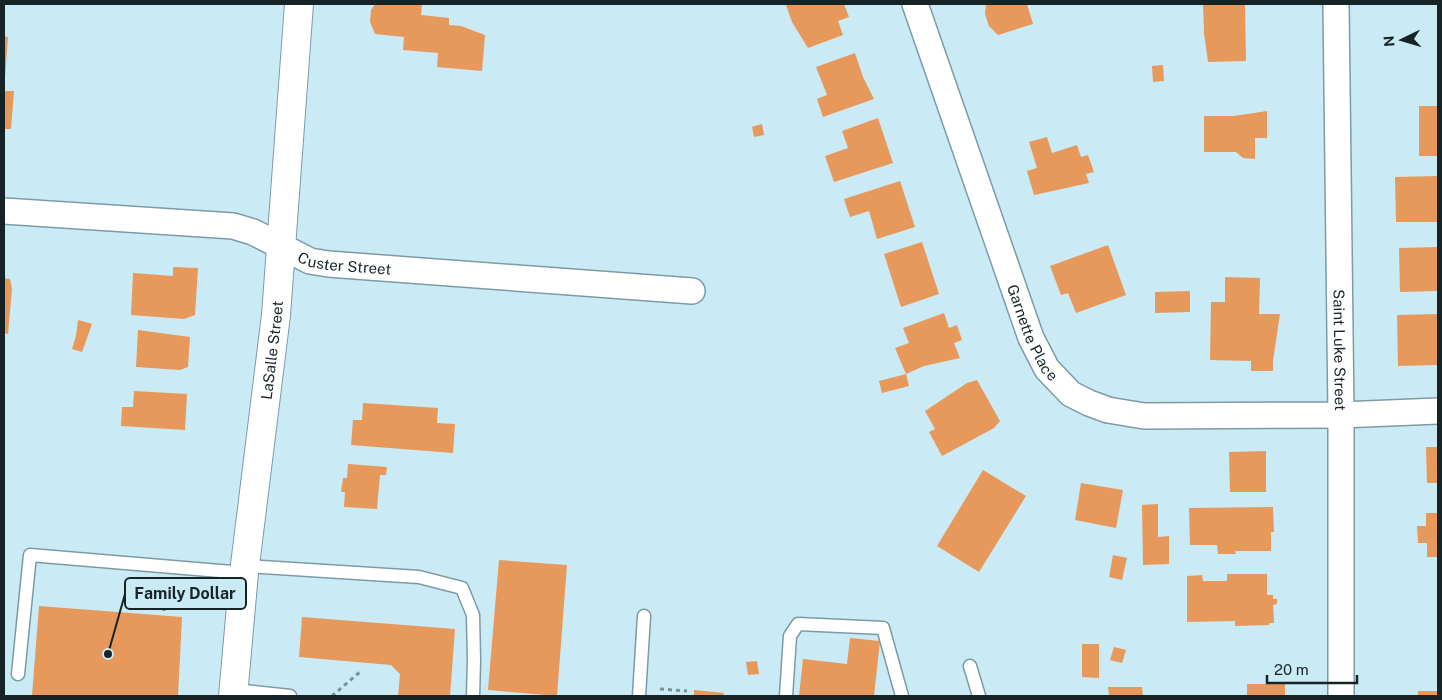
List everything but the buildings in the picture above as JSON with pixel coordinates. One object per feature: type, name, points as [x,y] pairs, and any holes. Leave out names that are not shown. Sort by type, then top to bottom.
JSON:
[{"type":"street","name":"LaSalle Street","points":[[233,693],[244,570],[276,315],[299,4]]},
{"type":"street","name":"Garnette Place","points":[[915,4],[1031,338],[1047,369],[1071,394],[1108,410],[1144,416],[1341,415],[1438,411]]},
{"type":"street","name":"Saint Luke Street","points":[[1336,4],[1341,415],[1341,696]]},
{"type":"street","name":"Custer Street","points":[[4,211],[233,226],[253,232],[310,261],[328,264],[692,291]]},
{"type":"lane","points":[[18,674],[30,555],[244,570],[419,576],[462,588],[474,615],[473,696]]},
{"type":"lane","points":[[639,696],[644,616]]},
{"type":"lane","points":[[786,696],[790,636],[798,624],[883,628],[902,696]]},
{"type":"lane","points":[[970,666],[979,696]]},
{"type":"lane","points":[[233,693],[290,696]]},
{"type":"path","points":[[332,696],[361,670]]},
{"type":"place","name":"Family Dollar","points":[[108,654]]}]
